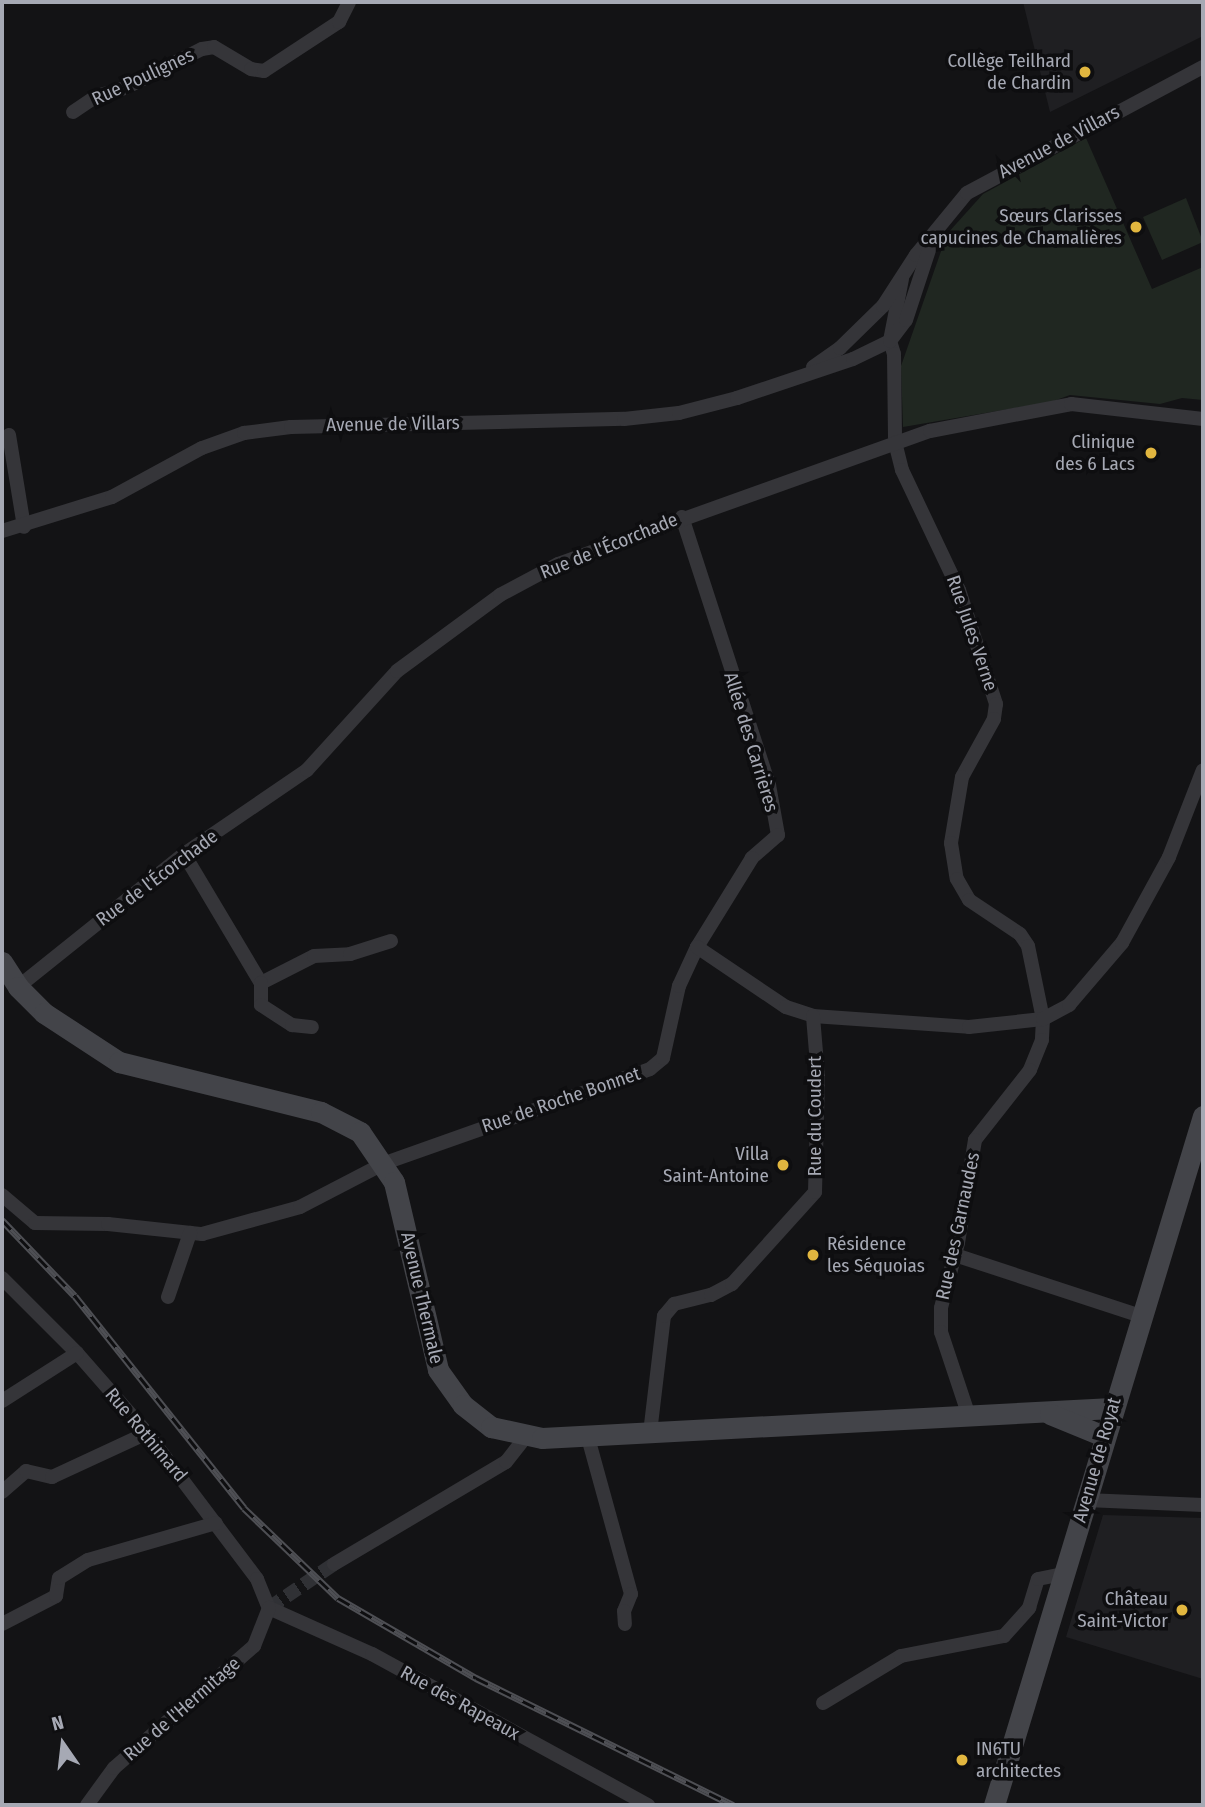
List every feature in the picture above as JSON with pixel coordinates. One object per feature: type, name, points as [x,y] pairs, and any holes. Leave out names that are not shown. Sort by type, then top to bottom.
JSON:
[{"type":"main road","name":"Avenue Thermale","points":[[2,962],[18,987],[60,1026],[119,1062],[334,1117],[360,1132],[385,1163],[397,1191],[438,1370],[454,1395],[481,1421],[525,1438],[1050,1414],[1112,1408]]},
{"type":"main road","name":"Avenue de Royat","points":[[994,1805],[1112,1408],[1203,1116]]},
{"type":"main road","name":"Avenue Thermale","points":[[1050,1414],[1104,1436]]},
{"type":"street","name":"Rue Poulignes","points":[[73,112],[97,96],[125,88],[202,49],[214,47],[251,69],[264,71],[339,22],[349,2]]},
{"type":"street","name":"Avenue de Villars","points":[[799,376],[855,336],[967,193],[984,181],[1203,67]]},
{"type":"street","name":"Avenue de Villars","points":[[2,531],[24,527],[112,497],[202,448],[244,433],[291,427],[657,417],[712,406],[853,359],[890,341],[906,320],[933,238]]},
{"type":"street","name":"Rue Jules Verne","points":[[902,279],[890,341],[894,354],[895,442],[902,470],[959,590],[996,704],[994,719],[962,777],[951,843],[957,879],[969,900],[1020,934],[1028,946],[1043,1019]]},
{"type":"street","points":[[855,336],[890,341]]},
{"type":"street","name":"Rue de l'Écorchade","points":[[18,987],[184,854],[307,770],[397,671],[500,595],[596,547],[895,442],[1071,404],[1203,419]]},
{"type":"street","points":[[9,435],[24,527]]},
{"type":"street","name":"Allée des Carrières","points":[[682,517],[769,785],[778,835],[752,858],[697,947]]},
{"type":"street","points":[[697,947],[786,1007],[813,1016],[969,1027],[1043,1019],[1069,1005],[1122,943],[1169,857],[1203,770]]},
{"type":"street","points":[[184,854],[261,983],[261,1005],[292,1025],[312,1027]]},
{"type":"street","points":[[261,983],[314,956],[350,954],[391,941]]},
{"type":"street","name":"Rue de Roche Bonnet","points":[[2,1195],[35,1223],[202,1234],[300,1207],[385,1163],[650,1069],[663,1058],[679,986],[697,947]]},
{"type":"street","name":"Rue du Coudert","points":[[650,1433],[664,1316],[674,1304],[711,1295],[732,1284],[815,1192],[818,1076],[813,1016]]},
{"type":"street","name":"Rue des Garnaudes","points":[[969,1416],[941,1332],[941,1308],[955,1255],[975,1140],[1030,1070],[1042,1040],[1043,1019]]},
{"type":"street","points":[[167,1297],[190,1233]]},
{"type":"street","points":[[955,1255],[1141,1316]]},
{"type":"street","name":"Rue Rothimard","points":[[2,1278],[77,1353],[146,1433],[257,1579],[269,1608]]},
{"type":"street","points":[[2,1401],[77,1353]]},
{"type":"street","points":[[2,1492],[26,1471],[52,1477],[146,1433]]},
{"type":"street","points":[[587,1434],[631,1594],[624,1611],[625,1624]]},
{"type":"street","points":[[334,1564],[506,1462],[525,1438]]},
{"type":"street","points":[[1086,1500],[1203,1505]]},
{"type":"street","points":[[2,1624],[55,1596],[59,1578],[88,1560],[216,1523]]},
{"type":"street","points":[[823,1703],[901,1656],[1004,1636],[1029,1608],[1038,1579],[1063,1574]]},
{"type":"street","name":"Rue de l'Hermitage","points":[[87,1805],[114,1768],[254,1646],[269,1608]]},
{"type":"street","name":"Rue des Rapeaux","points":[[269,1608],[372,1654],[648,1805]]},
{"type":"shaded area","name":"Collège Teilhard de Chardin","points":[[1023,2],[1203,2],[1203,36],[1050,112]]},
{"type":"shaded area","points":[[1086,138],[1152,289],[1203,267],[1203,400],[1182,398],[1160,404],[1070,395],[1051,402],[903,427],[901,366],[947,234],[983,194]]},
{"type":"shaded area","points":[[1186,198],[1203,242],[1162,260],[1143,217]]},
{"type":"shaded area","points":[[1103,1515],[1203,1518],[1203,1679],[1066,1637]]},
{"type":"tunnel","points":[[269,1608],[334,1564]]},
{"type":"railway","points":[[2,1220],[75,1296],[244,1508],[338,1598],[476,1678],[733,1805]]},
{"type":"place","name":"Collège Teilhard de Chardin","points":[[1085,72]]},
{"type":"place","name":"Sœurs Clarisses capucines de Chamalières","points":[[1136,227]]},
{"type":"place","name":"Clinique des 6 Lacs","points":[[1151,453]]},
{"type":"place","name":"Villa Saint-Antoine","points":[[783,1165]]},
{"type":"place","name":"Résidence les Séquoias","points":[[813,1255]]},
{"type":"place","name":"Château Saint-Victor","points":[[1182,1610]]},
{"type":"place","name":"IN6TU architectes","points":[[962,1760]]}]
